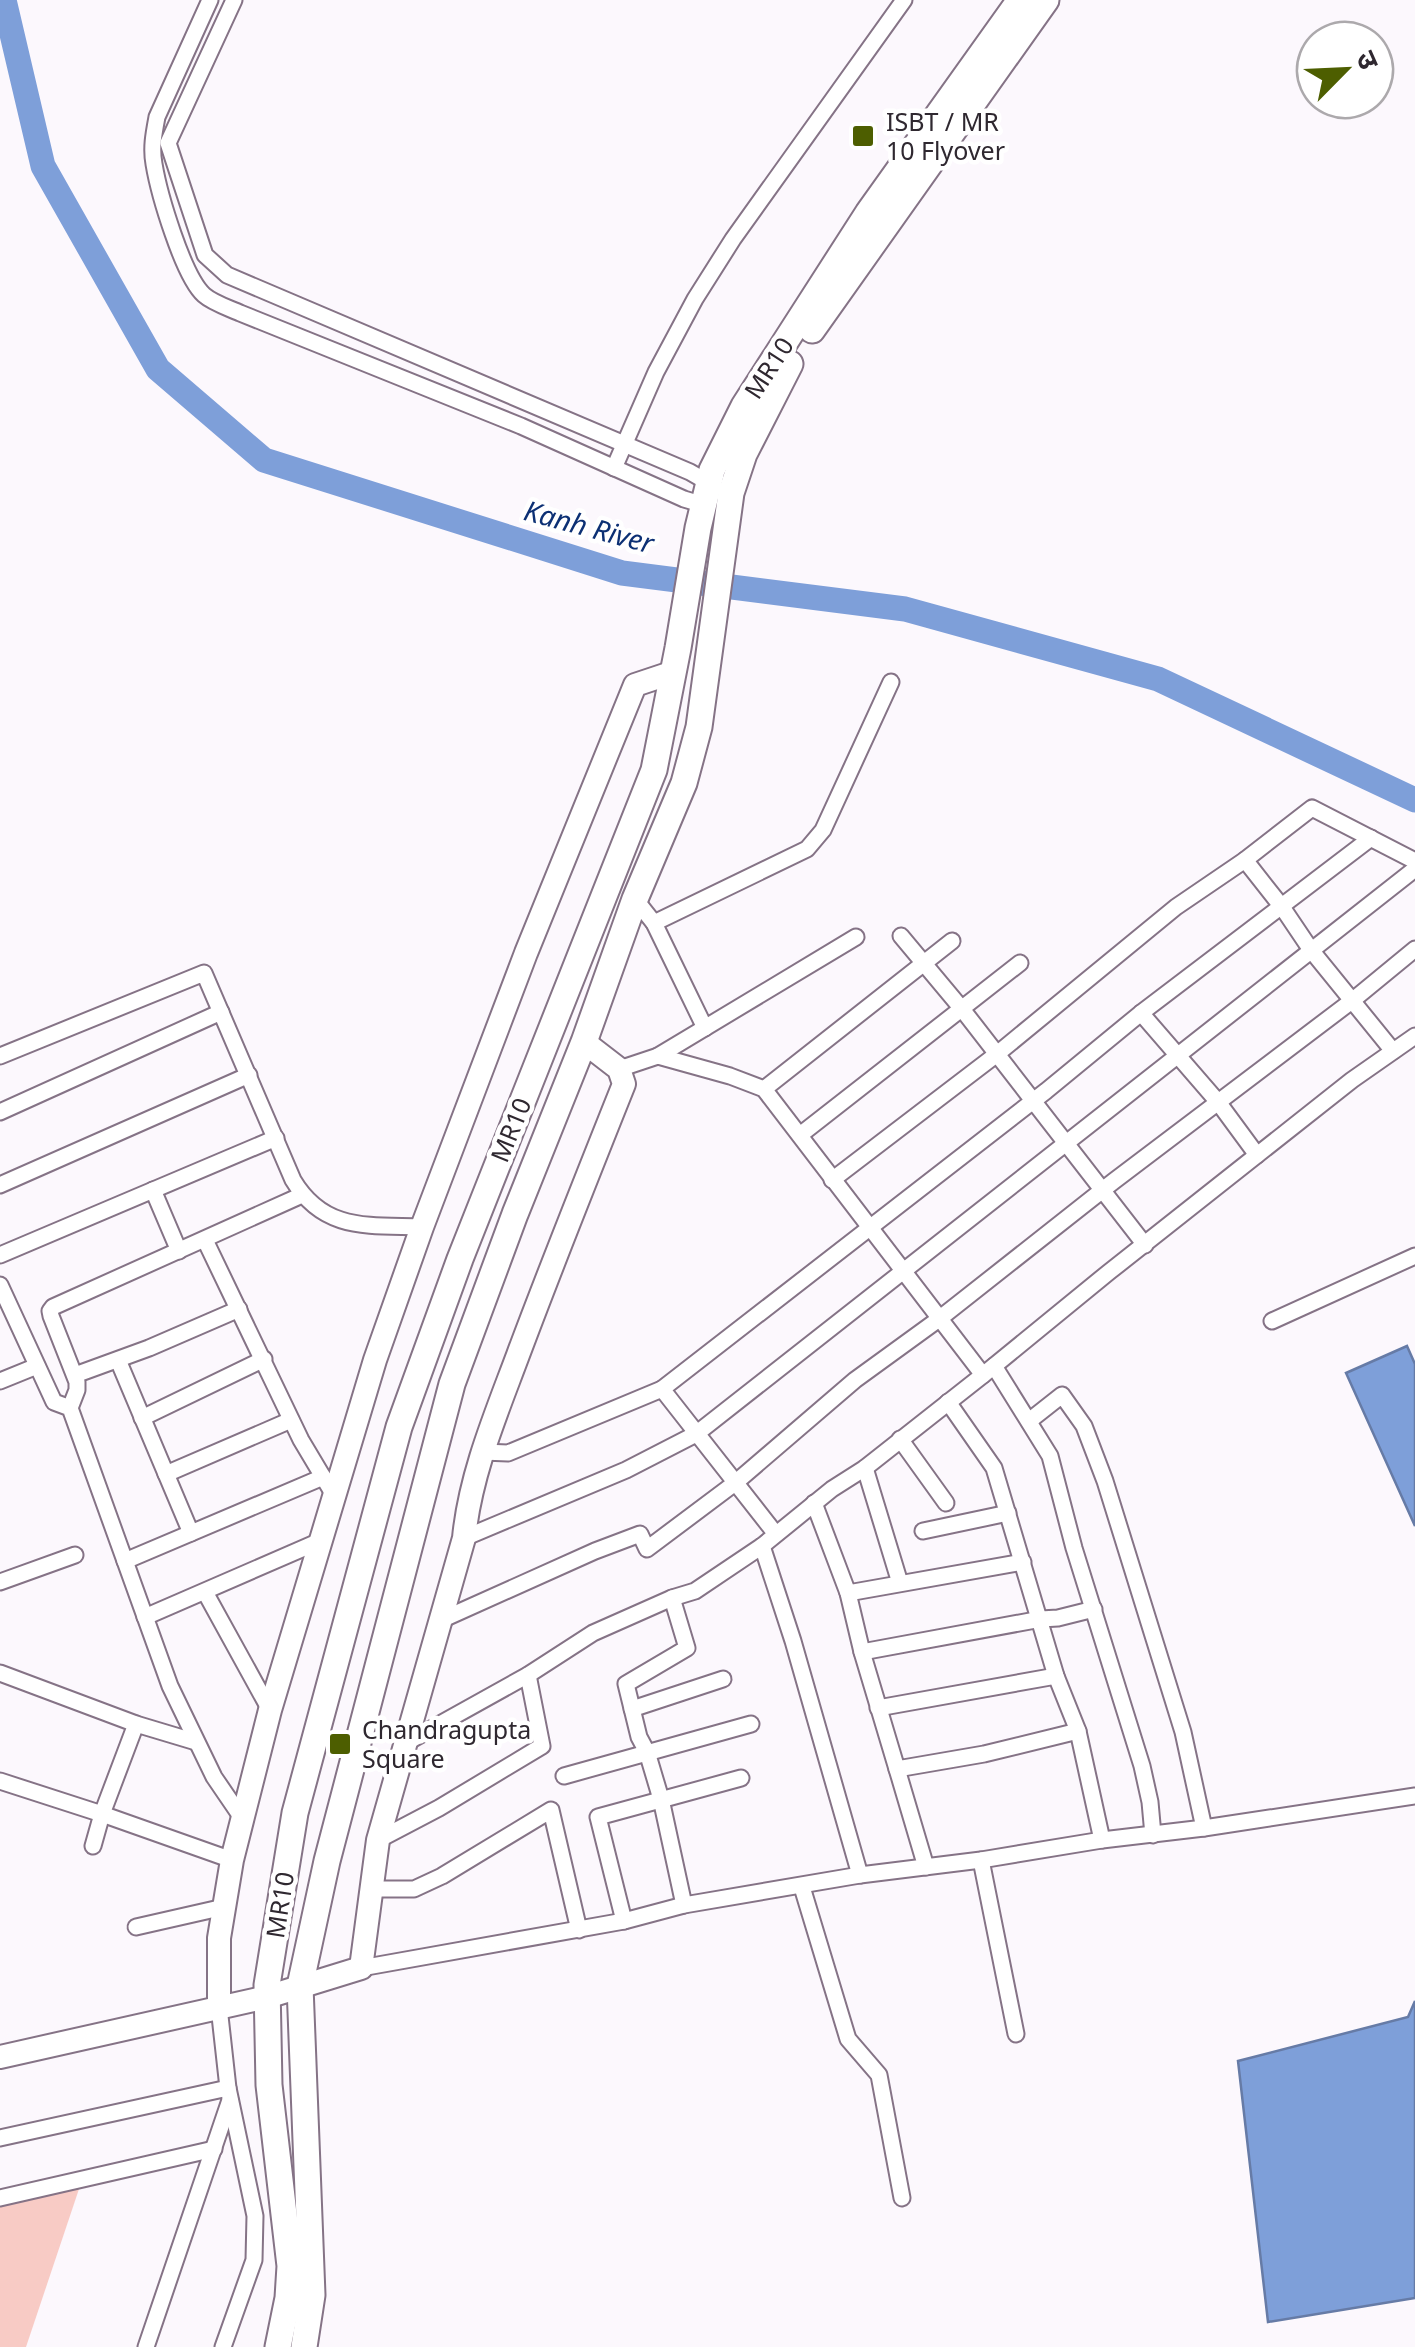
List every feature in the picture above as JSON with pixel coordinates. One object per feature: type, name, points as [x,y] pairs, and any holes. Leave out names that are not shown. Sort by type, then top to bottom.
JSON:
[{"type":"main road","name":"MR10","points":[[278,2347],[290,2266],[269,2085],[267,1986],[295,1813],[399,1427],[460,1259],[654,770],[712,470],[744,406],[868,213],[1019,16],[1046,0]]},
{"type":"main road","name":"MR10","points":[[304,2347],[312,2295],[300,1986],[363,1719],[452,1384],[636,898],[684,783],[699,727],[725,529],[744,454],[800,348],[954,128],[1019,16]]},
{"type":"street","points":[[210,0],[158,118],[153,138],[153,162],[166,210],[189,275],[205,296],[704,505]]},
{"type":"street","points":[[234,0],[168,143],[205,255],[227,274],[690,472],[704,505]]},
{"type":"street","points":[[614,468],[656,372],[705,284],[904,0]]},
{"type":"street","points":[[223,2347],[254,2260],[256,2216],[229,2094],[220,2008],[219,1938],[242,1818],[320,1541],[329,1487],[526,953],[635,686],[676,660]]},
{"type":"street","points":[[654,922],[782,862],[815,841],[892,682]]},
{"type":"street","points":[[832,1180],[997,1054],[1176,907],[1312,808],[1415,862]]},
{"type":"street","points":[[484,1452],[508,1453],[662,1389],[1140,1013],[1371,838]]},
{"type":"street","points":[[1245,860],[1393,1051]]},
{"type":"street","points":[[464,1538],[626,1470],[696,1434],[1415,870]]},
{"type":"street","points":[[636,898],[654,922],[705,1028]]},
{"type":"street","points":[[901,936],[1145,1245]]},
{"type":"street","points":[[619,1069],[658,1056],[856,937]]},
{"type":"street","points":[[764,1089],[952,941]]},
{"type":"street","points":[[439,1621],[640,1534],[647,1549],[736,1482],[855,1380],[1415,949]]},
{"type":"street","points":[[800,1135],[1020,963]]},
{"type":"street","points":[[0,1056],[204,973],[302,1195],[328,1216],[351,1223],[422,1227]]},
{"type":"street","points":[[0,1112],[221,1012]]},
{"type":"street","points":[[1140,1013],[1218,1102],[1256,1155]]},
{"type":"street","points":[[404,1744],[528,1676],[594,1634],[696,1591],[762,1546],[832,1488],[865,1468],[988,1371],[1256,1155],[1415,1036]]},
{"type":"street","points":[[361,1968],[378,1840],[464,1538],[467,1507],[545,1282],[624,1084],[619,1069],[584,1042]]},
{"type":"street","points":[[658,1056],[764,1089],[939,1319],[1029,1421],[1050,1456],[1074,1548],[1142,1766],[1153,1834]]},
{"type":"street","points":[[0,1184],[249,1075]]},
{"type":"street","points":[[0,1255],[276,1138]]},
{"type":"street","points":[[153,1190],[179,1251]]},
{"type":"street","points":[[242,1818],[214,1776],[170,1686],[70,1408],[78,1390],[75,1375],[50,1311],[302,1195]]},
{"type":"street","points":[[205,1240],[291,1420],[329,1487]]},
{"type":"street","points":[[1272,1321],[1415,1256]]},
{"type":"street","points":[[0,1286],[6,1315],[54,1402],[70,1408]]},
{"type":"street","points":[[75,1375],[238,1308]]},
{"type":"street","points":[[142,1418],[264,1359]]},
{"type":"street","points":[[118,1360],[191,1533]]},
{"type":"street","points":[[0,1381],[37,1366]]},
{"type":"street","points":[[662,1389],[775,1534]]},
{"type":"street","points":[[1029,1421],[1062,1395],[1084,1426],[1105,1480],[1184,1732],[1204,1828]]},
{"type":"street","points":[[948,1402],[994,1468],[1056,1676],[1078,1731],[1102,1840]]},
{"type":"street","points":[[166,1474],[291,1420]]},
{"type":"street","points":[[900,1440],[946,1503]]},
{"type":"street","points":[[865,1468],[900,1583]]},
{"type":"street","points":[[125,1561],[191,1533],[329,1487]]},
{"type":"street","points":[[814,1504],[848,1593],[926,1867]]},
{"type":"street","points":[[923,1530],[1008,1513]]},
{"type":"street","points":[[145,1617],[320,1541]]},
{"type":"street","points":[[762,1546],[794,1641],[860,1875]]},
{"type":"street","points":[[0,1582],[76,1555]]},
{"type":"street","points":[[848,1593],[1023,1562]]},
{"type":"street","points":[[205,1592],[270,1710]]},
{"type":"street","points":[[672,1598],[687,1648],[626,1684],[660,1798],[684,1905]]},
{"type":"street","points":[[862,1652],[1094,1610]]},
{"type":"street","points":[[566,1650],[573,1668]]},
{"type":"street","points":[[0,1672],[136,1724],[196,1742]]},
{"type":"street","points":[[378,1840],[440,1808],[542,1746],[528,1676]]},
{"type":"street","points":[[878,1708],[1056,1676]]},
{"type":"street","points":[[632,1708],[723,1679]]},
{"type":"street","points":[[94,1846],[136,1724]]},
{"type":"street","points":[[564,1776],[751,1724]]},
{"type":"street","points":[[897,1770],[1078,1731]]},
{"type":"street","points":[[624,1921],[598,1818],[741,1778]]},
{"type":"street","points":[[0,1781],[232,1860]]},
{"type":"street","points":[[0,2057],[267,1997],[361,1968],[579,1930],[684,1905],[860,1875],[1415,1796]]},
{"type":"street","points":[[370,1889],[414,1889],[551,1810],[579,1930]]},
{"type":"street","points":[[982,1860],[1016,2034]]},
{"type":"street","points":[[802,1887],[848,2039],[879,2075],[902,2198]]},
{"type":"street","points":[[136,1926],[224,1907]]},
{"type":"street","points":[[0,2138],[229,2094]]},
{"type":"street","points":[[146,2347],[229,2094]]},
{"type":"street","points":[[0,2198],[214,2149]]},
{"type":"shaded area","points":[[80,2186],[26,2347],[0,2347],[0,2203]]},
{"type":"water","points":[[1407,1346],[1415,1364],[1415,1526],[1346,1373]]},
{"type":"water","points":[[1415,2001],[1415,2298],[1268,2322],[1238,2061],[1408,2017]]},
{"type":"waterway","name":"Kanh River","points":[[4,0],[43,166],[158,369],[264,460],[622,573],[905,609],[1158,679],[1415,800]]},
{"type":"place","name":"ISBT / MR 10 Flyover","points":[[863,136]]},
{"type":"place","name":"Chandragupta Square","points":[[340,1744]]}]
